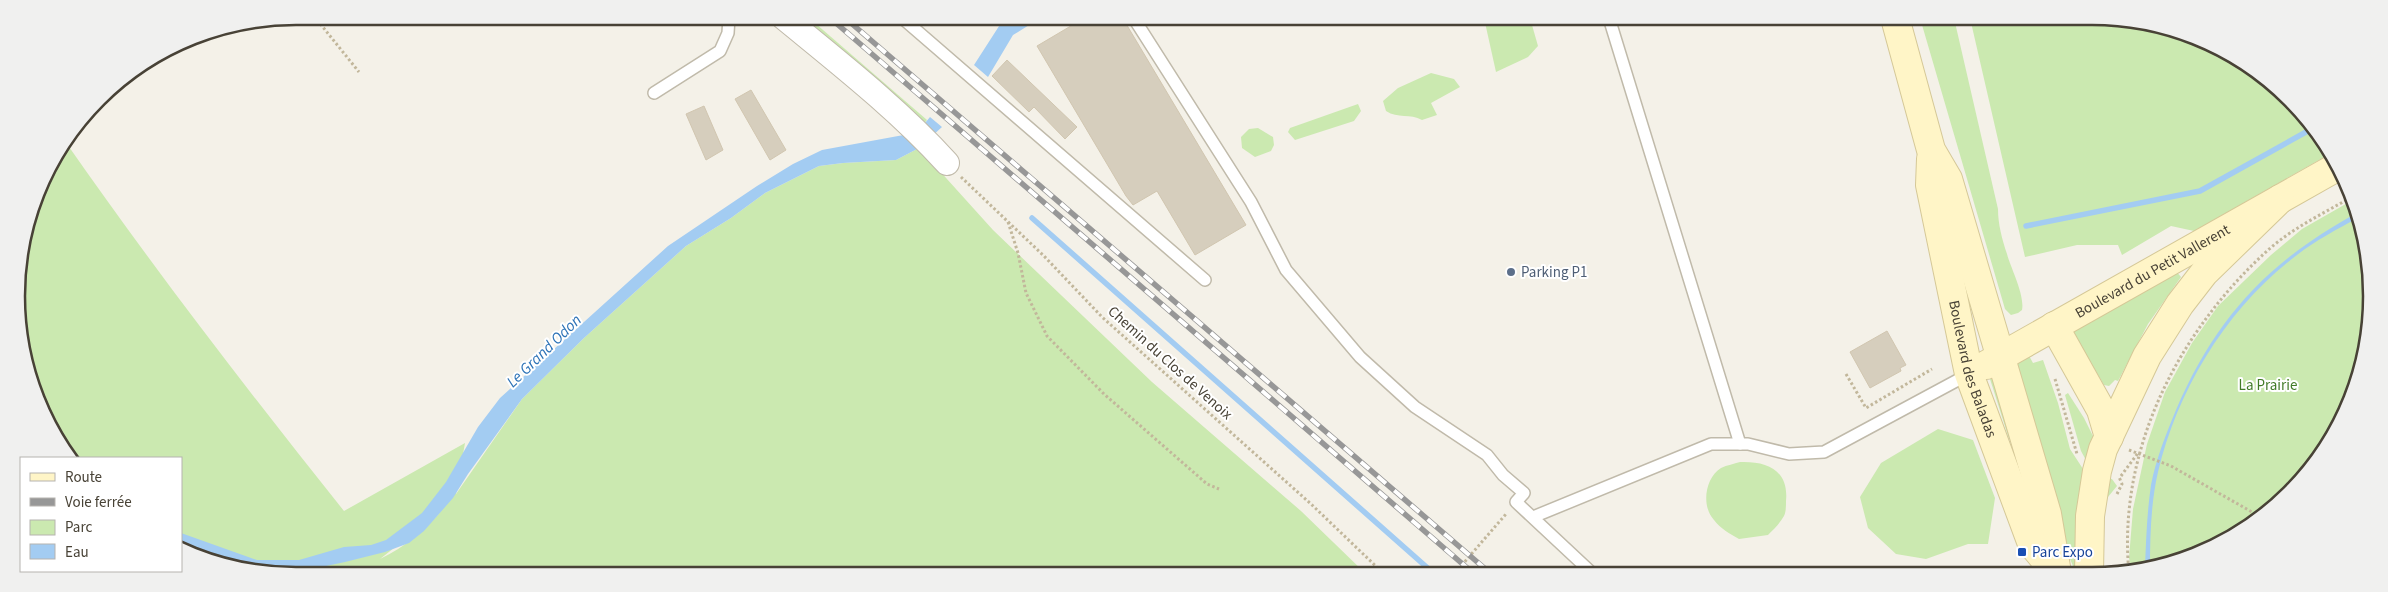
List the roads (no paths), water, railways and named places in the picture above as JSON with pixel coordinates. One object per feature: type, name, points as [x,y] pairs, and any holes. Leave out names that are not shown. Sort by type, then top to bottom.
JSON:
[{"type":"main road","name":"Boulevard des Baladas","points":[[1898,25],[1931,150],[1948,179],[2047,514],[2055,567]]},
{"type":"main road","name":"Boulevard des Baladas","points":[[1931,150],[1930,185],[1970,374],[2032,544],[2051,567]]},
{"type":"main road","name":"Boulevard du Petit Vallerent","points":[[1970,374],[2332,170]]},
{"type":"main road","points":[[2089,567],[2089,538],[2097,471],[2109,437],[2147,356],[2180,304],[2216,260],[2280,199]]},
{"type":"main road","points":[[2054,326],[2101,410],[2109,437]]},
{"type":"main road","points":[[1970,374],[1985,380],[2012,465],[2047,514]]},
{"type":"street","points":[[793,25],[836,60],[939,154]]},
{"type":"lane","points":[[654,93],[720,51],[728,34],[729,25]]},
{"type":"lane","points":[[910,25],[1204,280]]},
{"type":"lane","points":[[1138,25],[1251,202],[1286,270],[1360,357],[1415,407],[1487,455],[1503,474],[1524,493],[1516,502],[1586,567]]},
{"type":"lane","points":[[1610,25],[1740,444]]},
{"type":"lane","points":[[1533,518],[1711,444],[1740,444],[1789,454],[1824,452],[1970,374]]},
{"type":"water","points":[[1000,25],[1029,25],[1013,35],[988,77],[974,65]]},
{"type":"water","points":[[930,117],[942,127],[919,148],[896,160],[819,166],[765,193],[731,218],[686,246],[584,338],[522,399],[453,498],[424,531],[409,543],[385,552],[345,562],[321,567],[296,567],[243,562],[209,553],[182,542],[182,533],[257,560],[299,560],[344,547],[371,545],[386,540],[422,513],[446,482],[478,427],[500,398],[668,246],[757,186],[793,164],[822,150],[909,134],[920,129]]},
{"type":"water","points":[[2351,216],[2352,221],[2297,255],[2249,299],[2228,324],[2193,380],[2178,410],[2158,472],[2154,495],[2150,561],[2145,562],[2151,485],[2165,437],[2192,377],[2228,319],[2248,295],[2297,251]]},
{"type":"waterway","points":[[2026,226],[2200,191],[2307,131]]},
{"type":"waterway","points":[[1032,218],[1426,567]]},
{"type":"railway","points":[[838,25],[1466,567]]},
{"type":"railway","points":[[853,25],[1483,567]]},
{"type":"place","name":"Parking P1","points":[[1511,272]]},
{"type":"place","name":"Parc Expo","points":[[2022,552]]},
{"type":"water label","name":"Le Grand Odon","points":[[544,351]]},
{"type":"park label","name":"La Prairie","points":[[2268,385]]}]
